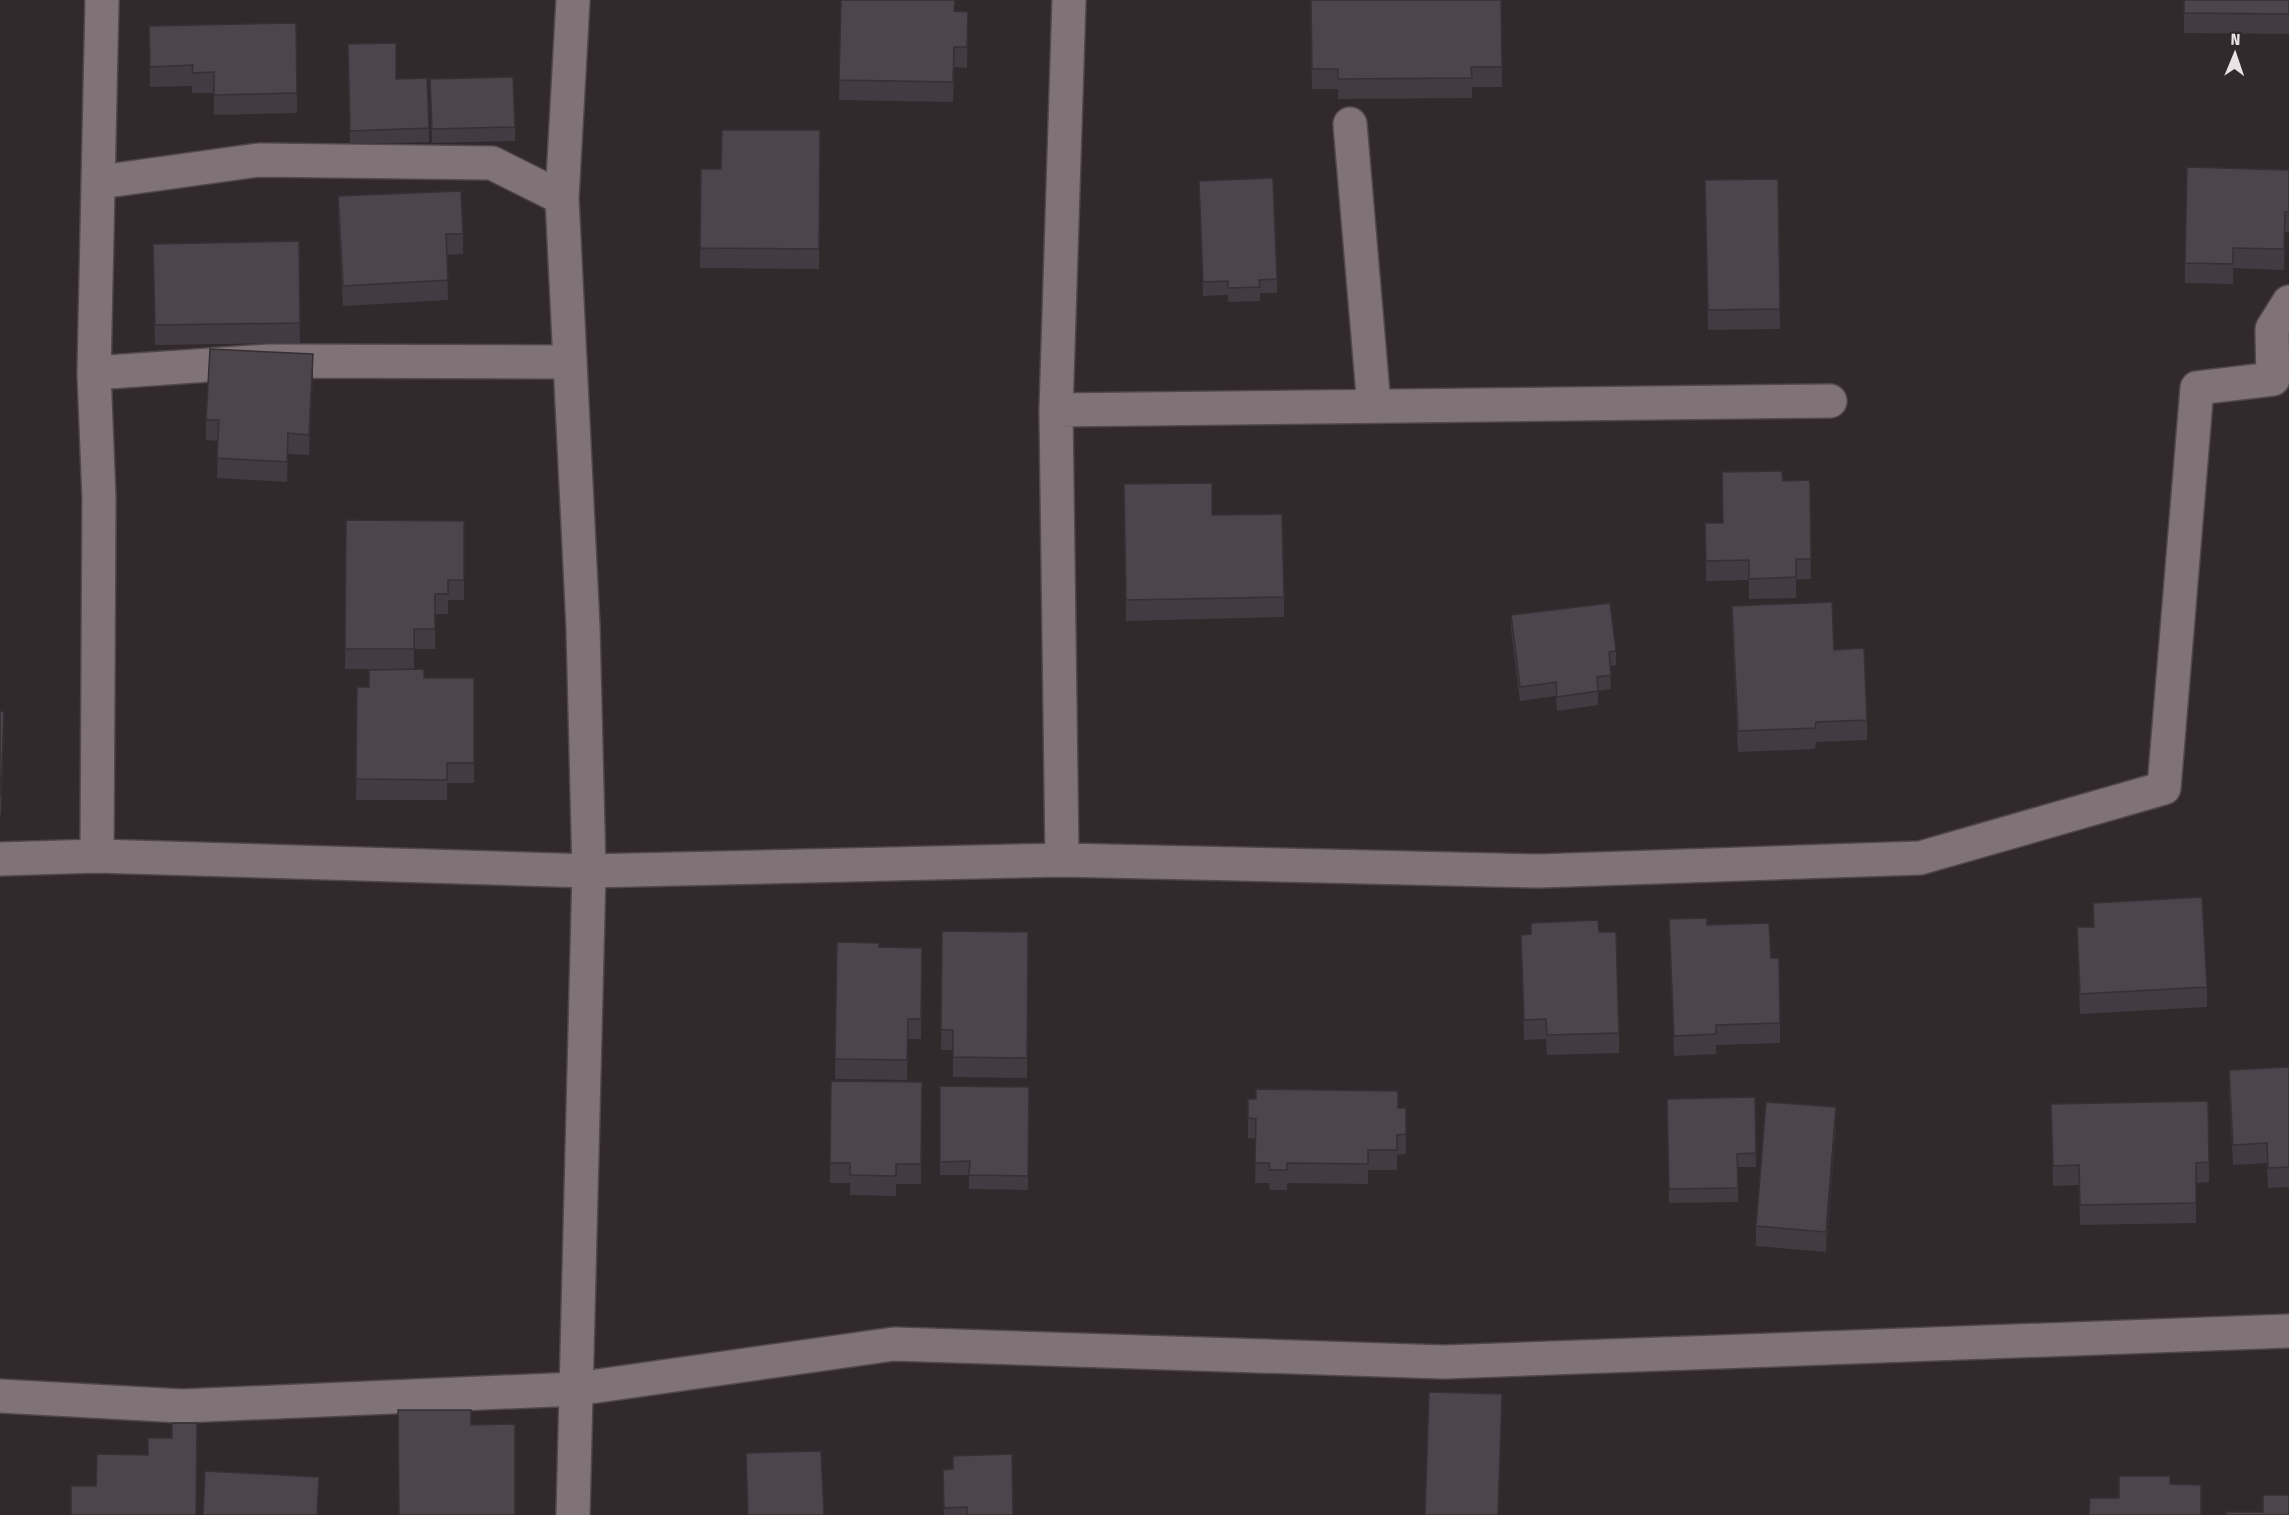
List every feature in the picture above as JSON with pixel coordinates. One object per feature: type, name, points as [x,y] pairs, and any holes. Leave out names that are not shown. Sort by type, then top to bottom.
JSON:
[{"type":"street","points":[[97,856],[99,498],[94,373],[100,182],[102,0]]},
{"type":"street","points":[[573,0],[562,198],[583,627],[589,871],[573,1515]]},
{"type":"street","points":[[1062,860],[1056,410],[1069,0]]},
{"type":"street","points":[[1350,124],[1374,406]]},
{"type":"street","points":[[100,182],[259,160],[492,163],[562,198]]},
{"type":"street","points":[[0,859],[97,856],[589,871],[1062,860],[1539,871],[1920,858],[2164,788],[2197,388],[2273,380],[2272,329],[2289,302]]},
{"type":"street","points":[[94,373],[268,361],[570,362]]},
{"type":"street","points":[[1056,410],[1830,401]]},
{"type":"street","points":[[0,1396],[182,1406],[576,1389],[894,1344],[1444,1362],[2289,1331]]},
{"type":"building","points":[[841,0],[955,0],[954,11],[968,12],[967,47],[954,47],[953,82],[839,80]]},
{"type":"building","points":[[1311,0],[1501,0],[1502,67],[1471,67],[1472,78],[1338,79],[1338,69],[1312,69]]},
{"type":"building","points":[[2184,0],[2289,0],[2289,14],[2184,13]]},
{"type":"building","points":[[296,23],[297,93],[214,95],[214,72],[192,73],[193,65],[150,67],[149,26]]},
{"type":"building","points":[[396,43],[396,79],[427,78],[429,128],[350,131],[348,44]]},
{"type":"building","points":[[513,77],[515,127],[432,129],[430,79]]},
{"type":"building","points":[[722,130],[820,130],[819,249],[700,248],[701,169],[721,169]]},
{"type":"building","points":[[2187,167],[2289,170],[2289,212],[2285,212],[2284,249],[2233,248],[2233,264],[2185,263]]},
{"type":"building","points":[[1273,178],[1277,279],[1259,280],[1260,287],[1228,288],[1228,281],[1203,282],[1199,181]]},
{"type":"building","points":[[1778,179],[1780,309],[1708,310],[1705,180]]},
{"type":"building","points":[[461,191],[463,234],[446,234],[448,280],[343,286],[338,196]]},
{"type":"building","points":[[299,241],[300,323],[155,325],[153,244]]},
{"type":"building","points":[[210,349],[313,354],[309,435],[288,433],[287,462],[217,458],[219,420],[206,420]]},
{"type":"building","points":[[1782,471],[1783,481],[1810,480],[1811,559],[1796,559],[1796,577],[1749,579],[1749,560],[1706,561],[1705,523],[1723,523],[1722,472]]},
{"type":"building","points":[[1212,483],[1212,515],[1282,514],[1284,597],[1126,600],[1124,484]]},
{"type":"building","points":[[346,520],[464,521],[464,580],[448,580],[448,594],[435,594],[435,629],[414,629],[414,649],[345,649]]},
{"type":"building","points":[[1832,602],[1834,650],[1864,648],[1867,720],[1816,722],[1815,728],[1738,731],[1732,606]]},
{"type":"building","points":[[1610,603],[1616,651],[1609,652],[1611,675],[1597,677],[1598,691],[1557,697],[1556,682],[1520,687],[1511,615]]},
{"type":"building","points":[[424,669],[424,678],[474,678],[474,763],[447,763],[447,780],[356,779],[357,687],[369,687],[369,670]]},
{"type":"building","points":[[0,711],[4,712],[1,795],[0,795]]},
{"type":"building","points":[[2202,897],[2207,987],[2080,994],[2077,927],[2094,927],[2093,903]]},
{"type":"building","points":[[1707,918],[1707,925],[1769,923],[1771,958],[1779,958],[1780,1023],[1716,1025],[1716,1034],[1674,1036],[1669,919]]},
{"type":"building","points":[[1598,920],[1599,932],[1616,932],[1619,1033],[1547,1035],[1546,1019],[1524,1020],[1521,935],[1531,934],[1531,923]]},
{"type":"building","points":[[942,931],[1028,932],[1027,1058],[953,1057],[953,1030],[941,1030]]},
{"type":"building","points":[[837,942],[879,943],[879,947],[922,948],[921,1019],[908,1019],[907,1060],[835,1059]]},
{"type":"building","points":[[2289,1067],[2289,1167],[2268,1168],[2267,1143],[2233,1145],[2229,1070]]},
{"type":"building","points":[[831,1081],[922,1082],[921,1164],[896,1164],[896,1176],[850,1175],[850,1163],[830,1163]]},
{"type":"building","points":[[940,1086],[1029,1087],[1028,1176],[969,1175],[970,1161],[940,1162]]},
{"type":"building","points":[[1256,1089],[1398,1091],[1398,1108],[1406,1108],[1406,1134],[1397,1135],[1397,1150],[1368,1150],[1368,1164],[1287,1163],[1287,1170],[1270,1170],[1269,1163],[1255,1163],[1256,1119],[1248,1118],[1248,1099],[1256,1099]]},
{"type":"building","points":[[1755,1097],[1756,1153],[1737,1154],[1738,1188],[1669,1189],[1667,1099]]},
{"type":"building","points":[[2208,1101],[2209,1162],[2196,1163],[2196,1203],[2080,1205],[2079,1165],[2053,1166],[2051,1104]]},
{"type":"building","points":[[1766,1102],[1836,1107],[1826,1232],[1756,1226]]},
{"type":"building","points":[[1429,1392],[1502,1394],[1498,1515],[1425,1515]]},
{"type":"building","points":[[398,1410],[471,1410],[471,1425],[515,1424],[515,1515],[399,1515]]},
{"type":"building","points":[[172,1423],[197,1423],[196,1515],[71,1515],[71,1486],[96,1486],[97,1454],[148,1455],[148,1438],[172,1438]]},
{"type":"building","points":[[821,1451],[824,1515],[748,1515],[746,1453]]},
{"type":"building","points":[[1012,1454],[1013,1515],[967,1515],[967,1507],[944,1508],[943,1470],[953,1469],[953,1456]]},
{"type":"building","points":[[205,1471],[319,1477],[317,1515],[203,1515]]},
{"type":"building","points":[[2119,1476],[2170,1476],[2170,1484],[2201,1485],[2201,1515],[2089,1515],[2090,1498],[2119,1498]]},
{"type":"building","points":[[2263,1495],[2289,1495],[2289,1515],[2226,1515],[2226,1512],[2263,1512]]}]
